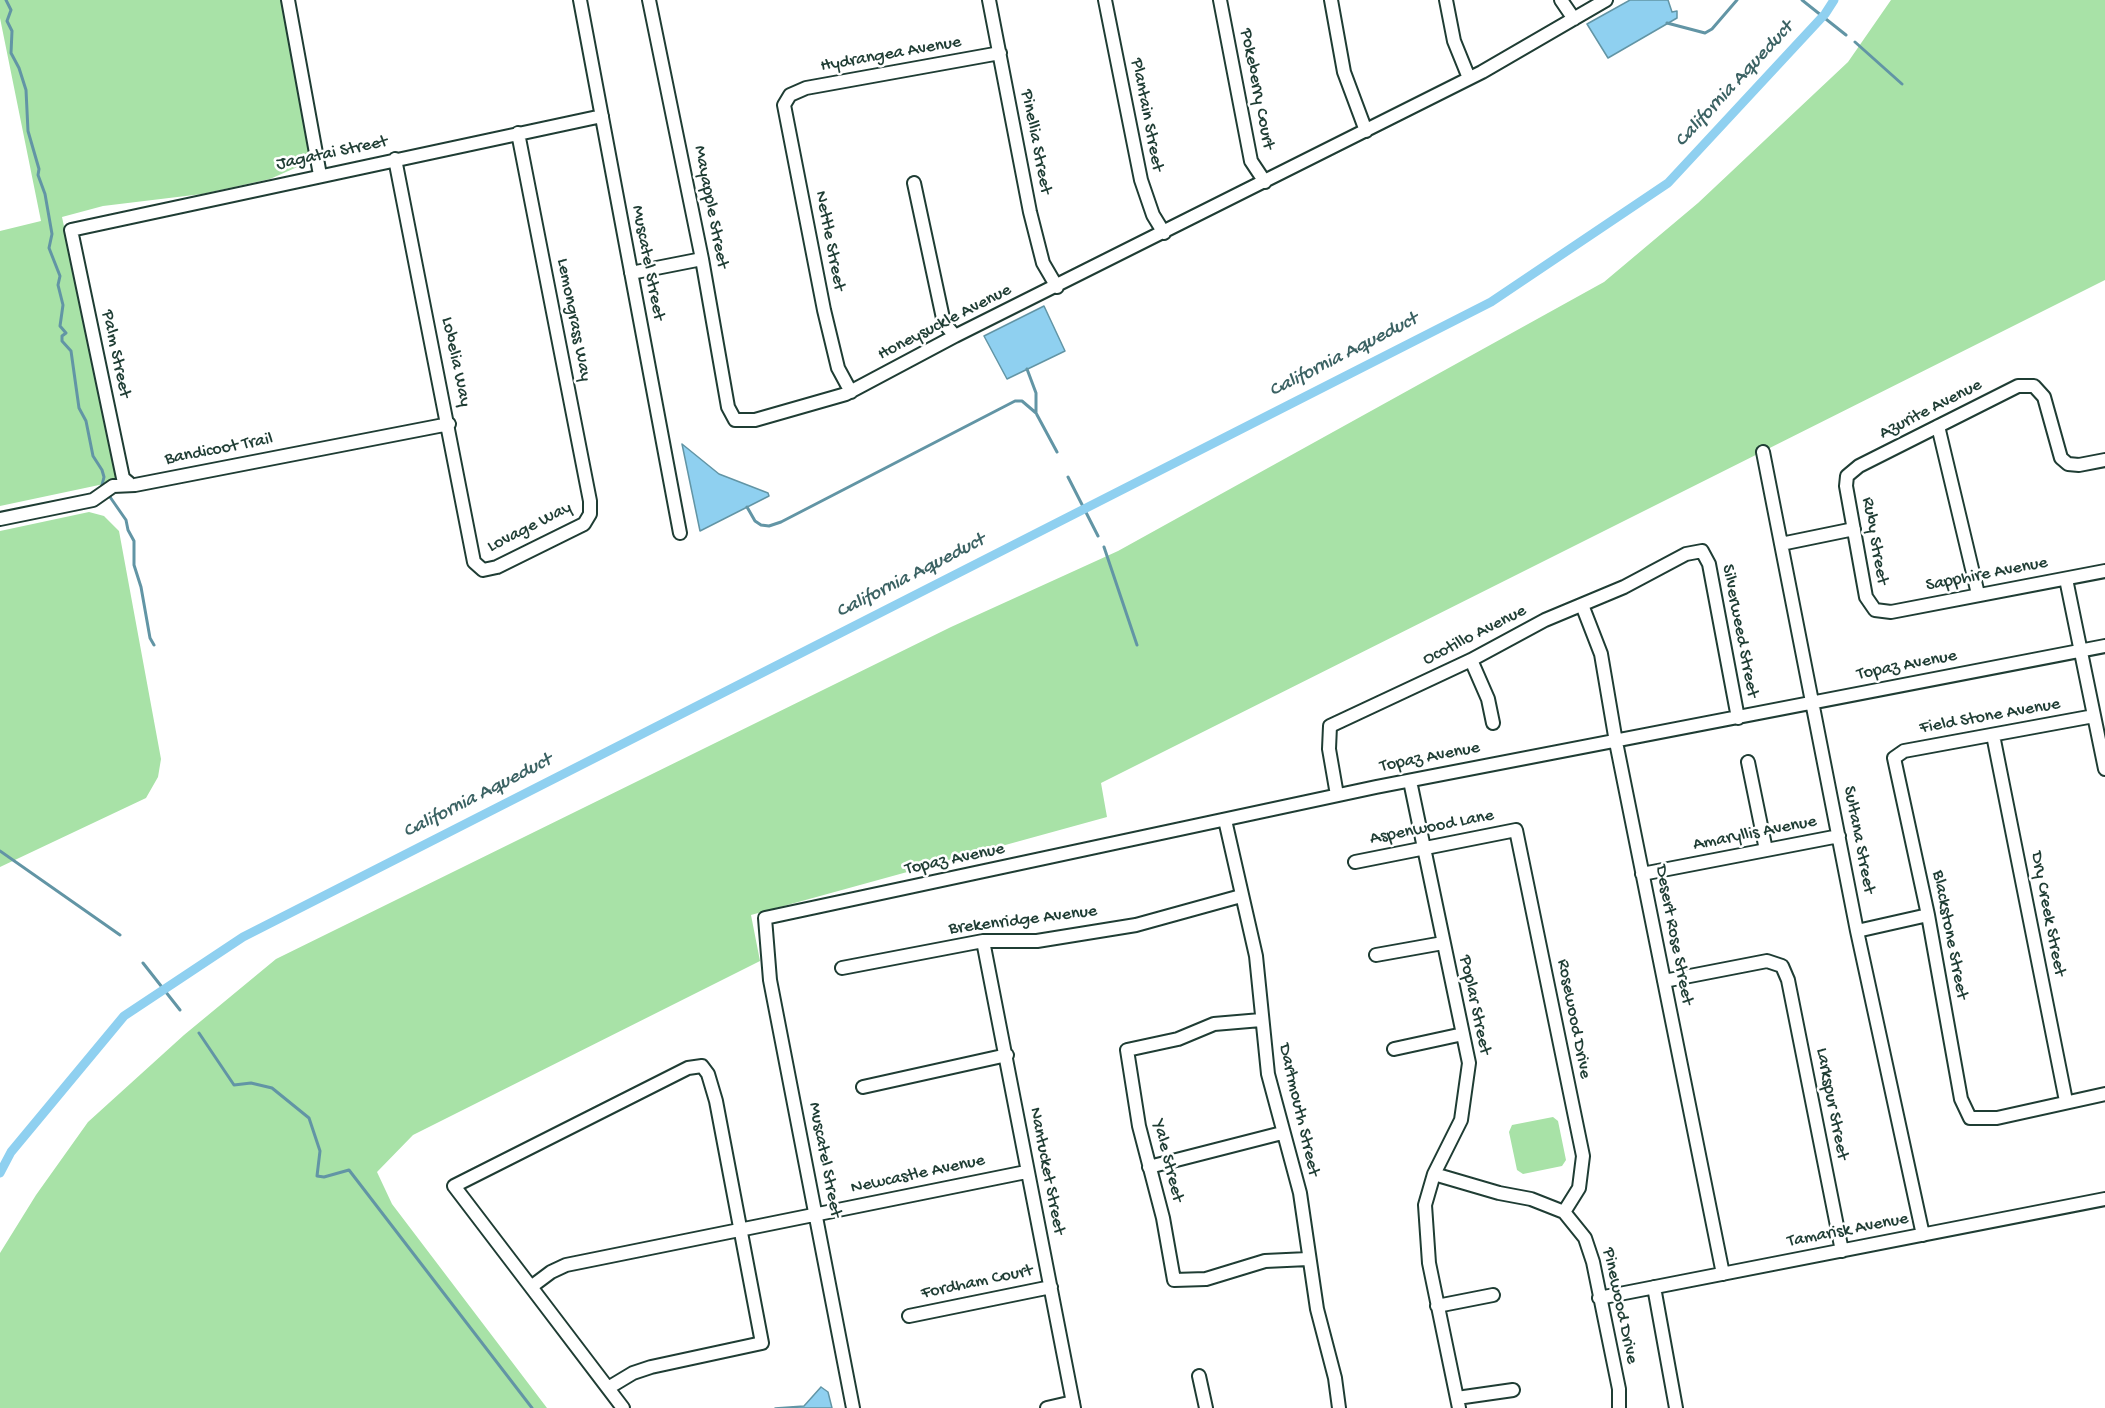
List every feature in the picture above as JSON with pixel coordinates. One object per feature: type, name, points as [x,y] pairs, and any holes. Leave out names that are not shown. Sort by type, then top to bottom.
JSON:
[{"type":"street","points":[[288,0],[320,175]]},
{"type":"street","name":"Muscatel Street","points":[[580,0],[680,533]]},
{"type":"street","name":"Mayapple Street","points":[[649,0],[702,259],[728,408],[735,420]]},
{"type":"street","name":"Pinellia Street","points":[[989,0],[1030,212],[1043,263],[1057,287]]},
{"type":"street","name":"Plantain Street","points":[[1105,0],[1141,180],[1153,216],[1164,232]]},
{"type":"street","name":"Pokeberry Court","points":[[1220,0],[1251,160],[1264,182]]},
{"type":"street","points":[[1330,0],[1344,72],[1366,131]]},
{"type":"street","points":[[1446,0],[1454,41],[1469,78]]},
{"type":"street","points":[[1561,0],[1574,19]]},
{"type":"street","name":"Honeysuckle Avenue","points":[[735,420],[755,420],[851,392],[955,336],[1057,287],[1469,78],[1606,0]]},
{"type":"street","name":"Hydrangea Avenue","points":[[790,95],[806,88],[1000,54]]},
{"type":"street","name":"Nettle Street","points":[[790,95],[784,105],[824,310],[838,368],[851,392]]},
{"type":"street","name":"Jagatai Street","points":[[70,230],[602,116]]},
{"type":"street","name":"Lemongrass Way","points":[[518,133],[590,501],[590,514]]},
{"type":"street","name":"Lobelia Way","points":[[395,159],[449,424],[474,562],[483,570]]},
{"type":"street","points":[[914,183],[944,323],[955,336]]},
{"type":"street","name":"Palm Street","points":[[70,230],[123,478],[129,483]]},
{"type":"street","points":[[631,273],[702,259]]},
{"type":"street","name":"Azurite Avenue","points":[[1847,476],[1859,466],[2018,386],[2034,386],[2044,397],[2061,458],[2068,464],[2079,465],[2105,460]]},
{"type":"street","name":"Bandicoot Trail","points":[[0,519],[93,500],[113,486],[129,483],[135,485],[449,424]]},
{"type":"street","points":[[1938,426],[1977,594]]},
{"type":"street","name":"Sultana Street","points":[[1763,452],[1857,931],[1923,1235]]},
{"type":"street","name":"Ruby Street","points":[[1847,476],[1846,486],[1866,597],[1875,609]]},
{"type":"street","name":"Lovage Way","points":[[483,570],[497,567],[584,524],[590,514]]},
{"type":"street","points":[[1781,544],[1854,529]]},
{"type":"street","name":"Ocotillo Avenue","points":[[1337,795],[1329,749],[1330,726],[1471,660],[1545,620],[1624,587],[1686,554],[1702,551]]},
{"type":"street","name":"Silverweed Street","points":[[1702,551],[1710,564],[1738,718]]},
{"type":"street","name":"Sapphire Avenue","points":[[1875,609],[1891,612],[2105,570]]},
{"type":"street","points":[[2066,579],[2105,769]]},
{"type":"street","name":"Desert Rose Street","points":[[1582,605],[1601,654],[1616,742],[1723,1274]]},
{"type":"street","name":"Topaz Avenue","points":[[765,918],[1410,780],[2105,646]]},
{"type":"street","points":[[1471,660],[1488,699],[1493,723]]},
{"type":"street","name":"Field Stone Avenue","points":[[1894,758],[1904,751],[2094,716]]},
{"type":"street","name":"Dry Creek Street","points":[[1993,735],[2067,1101]]},
{"type":"street","name":"Blackstone Street","points":[[1894,758],[1928,915],[1961,1099],[1970,1118],[1996,1118],[2067,1101]]},
{"type":"street","points":[[1748,762],[1766,850]]},
{"type":"street","name":"Poplar Street","points":[[1410,780],[1426,847],[1443,943],[1469,1063],[1461,1120],[1434,1174],[1425,1205],[1429,1263],[1458,1403]]},
{"type":"street","name":"Dartmouth Street","points":[[1225,820],[1256,956],[1268,1074],[1282,1133],[1300,1193],[1317,1309],[1335,1378],[1340,1408]]},
{"type":"street","name":"Aspenwood Lane","points":[[1354,862],[1516,830]]},
{"type":"street","name":"Rosewood Drive","points":[[1516,830],[1583,1156],[1579,1188],[1564,1212]]},
{"type":"street","name":"Amaryllis Avenue","points":[[1642,874],[1839,836]]},
{"type":"street","name":"Brekenridge Avenue","points":[[842,968],[983,941],[1037,941],[1136,925],[1241,896]]},
{"type":"street","points":[[1857,931],[1928,915]]},
{"type":"street","name":"Muscatel Street","points":[[765,918],[770,980],[853,1408]]},
{"type":"street","name":"Nantucket Street","points":[[983,941],[1007,1056],[1026,1172],[1074,1405]]},
{"type":"street","points":[[1376,955],[1443,943]]},
{"type":"street","name":"Larkspur Street","points":[[1664,981],[1767,961],[1782,966],[1788,980],[1842,1251]]},
{"type":"street","name":"Yale Street","points":[[1261,1020],[1214,1024],[1178,1039],[1127,1050],[1138,1126],[1163,1218],[1174,1280],[1206,1279],[1265,1261],[1308,1259]]},
{"type":"street","points":[[1394,1049],[1463,1034]]},
{"type":"street","points":[[863,1087],[1007,1056]]},
{"type":"street","points":[[608,1388],[633,1373],[651,1367],[762,1343],[708,1074],[702,1066],[688,1068],[454,1186],[623,1408]]},
{"type":"street","points":[[2067,1101],[2105,1094]]},
{"type":"street","points":[[1149,1167],[1282,1133]]},
{"type":"street","name":"Newcastle Avenue","points":[[531,1287],[551,1272],[566,1265],[1026,1172]]},
{"type":"street","name":"Pinewood Drive","points":[[1434,1174],[1499,1193],[1531,1199],[1564,1212],[1585,1238],[1593,1262],[1619,1389],[1619,1408]]},
{"type":"street","name":"Tamarisk Avenue","points":[[1599,1298],[2105,1199]]},
{"type":"street","name":"Fordham Court","points":[[909,1316],[1051,1287]]},
{"type":"street","points":[[1654,1287],[1676,1408]]},
{"type":"street","points":[[1437,1306],[1493,1294]]},
{"type":"street","points":[[1199,1376],[1206,1408]]},
{"type":"street","points":[[1458,1403],[1513,1390]]},
{"type":"street","points":[[1047,1408],[1074,1405]]},
{"type":"green space","points":[[0,0],[284,0],[311,161],[270,179],[202,194],[103,206],[62,217],[118,481],[0,506],[0,231],[41,221],[0,18]]},
{"type":"green space","points":[[1891,0],[2105,0],[2105,280],[1101,783],[1107,817],[751,915],[760,961],[413,1135],[377,1172],[392,1204],[547,1408],[0,1408],[0,1253],[36,1195],[88,1122],[184,1035],[276,959],[951,627],[1118,551],[1604,282],[1698,203],[1848,62]]},
{"type":"green space","points":[[89,512],[104,516],[119,531],[161,759],[158,777],[146,798],[0,867],[0,531]]},
{"type":"green space","points":[[1553,1117],[1558,1121],[1566,1160],[1562,1166],[1523,1174],[1517,1170],[1509,1132],[1512,1125]]},
{"type":"water","points":[[1630,0],[1668,0],[1672,12],[1677,11],[1677,18],[1608,58],[1587,24]]},
{"type":"water","points":[[1044,306],[1065,351],[1007,379],[984,336]]},
{"type":"water","points":[[682,444],[719,474],[768,493],[769,496],[700,531]]},
{"type":"water","points":[[821,1387],[828,1392],[832,1408],[775,1408],[804,1406]]},
{"type":"waterway","points":[[6,0],[11,10],[7,21],[12,31],[11,53],[26,90],[28,131],[39,169],[38,175],[45,194],[52,234],[49,248],[60,276],[58,285],[63,305],[60,326],[66,333],[62,336],[62,341],[71,351],[79,408],[86,421],[93,456],[104,477],[101,489]]},
{"type":"waterway","points":[[1667,23],[1705,33],[1712,29],[1737,0]]},
{"type":"waterway","name":"California Aqueduct","points":[[1802,0],[1846,35]]},
{"type":"waterway","name":"California Aqueduct","points":[[0,1173],[11,1152],[124,1016],[243,937],[1491,302],[1668,183],[1825,14],[1834,0]]},
{"type":"waterway","points":[[1855,42],[1902,84]]},
{"type":"waterway","points":[[1027,369],[1036,393],[1036,413]]},
{"type":"waterway","points":[[747,507],[755,521],[761,525],[769,526],[781,522],[1015,401],[1022,401],[1036,413],[1057,452]]},
{"type":"waterway","name":"California Aqueduct","points":[[1068,477],[1098,536]]},
{"type":"waterway","points":[[106,496],[110,497],[126,520],[134,541],[134,565],[141,587],[150,638],[154,645]]},
{"type":"waterway","points":[[1104,547],[1137,645]]},
{"type":"waterway","points":[[0,851],[120,935]]},
{"type":"waterway","name":"California Aqueduct","points":[[143,963],[180,1010]]},
{"type":"waterway","points":[[199,1033],[234,1085],[251,1083],[272,1088],[309,1118],[320,1151],[317,1176],[324,1177],[349,1170],[532,1408]]}]
